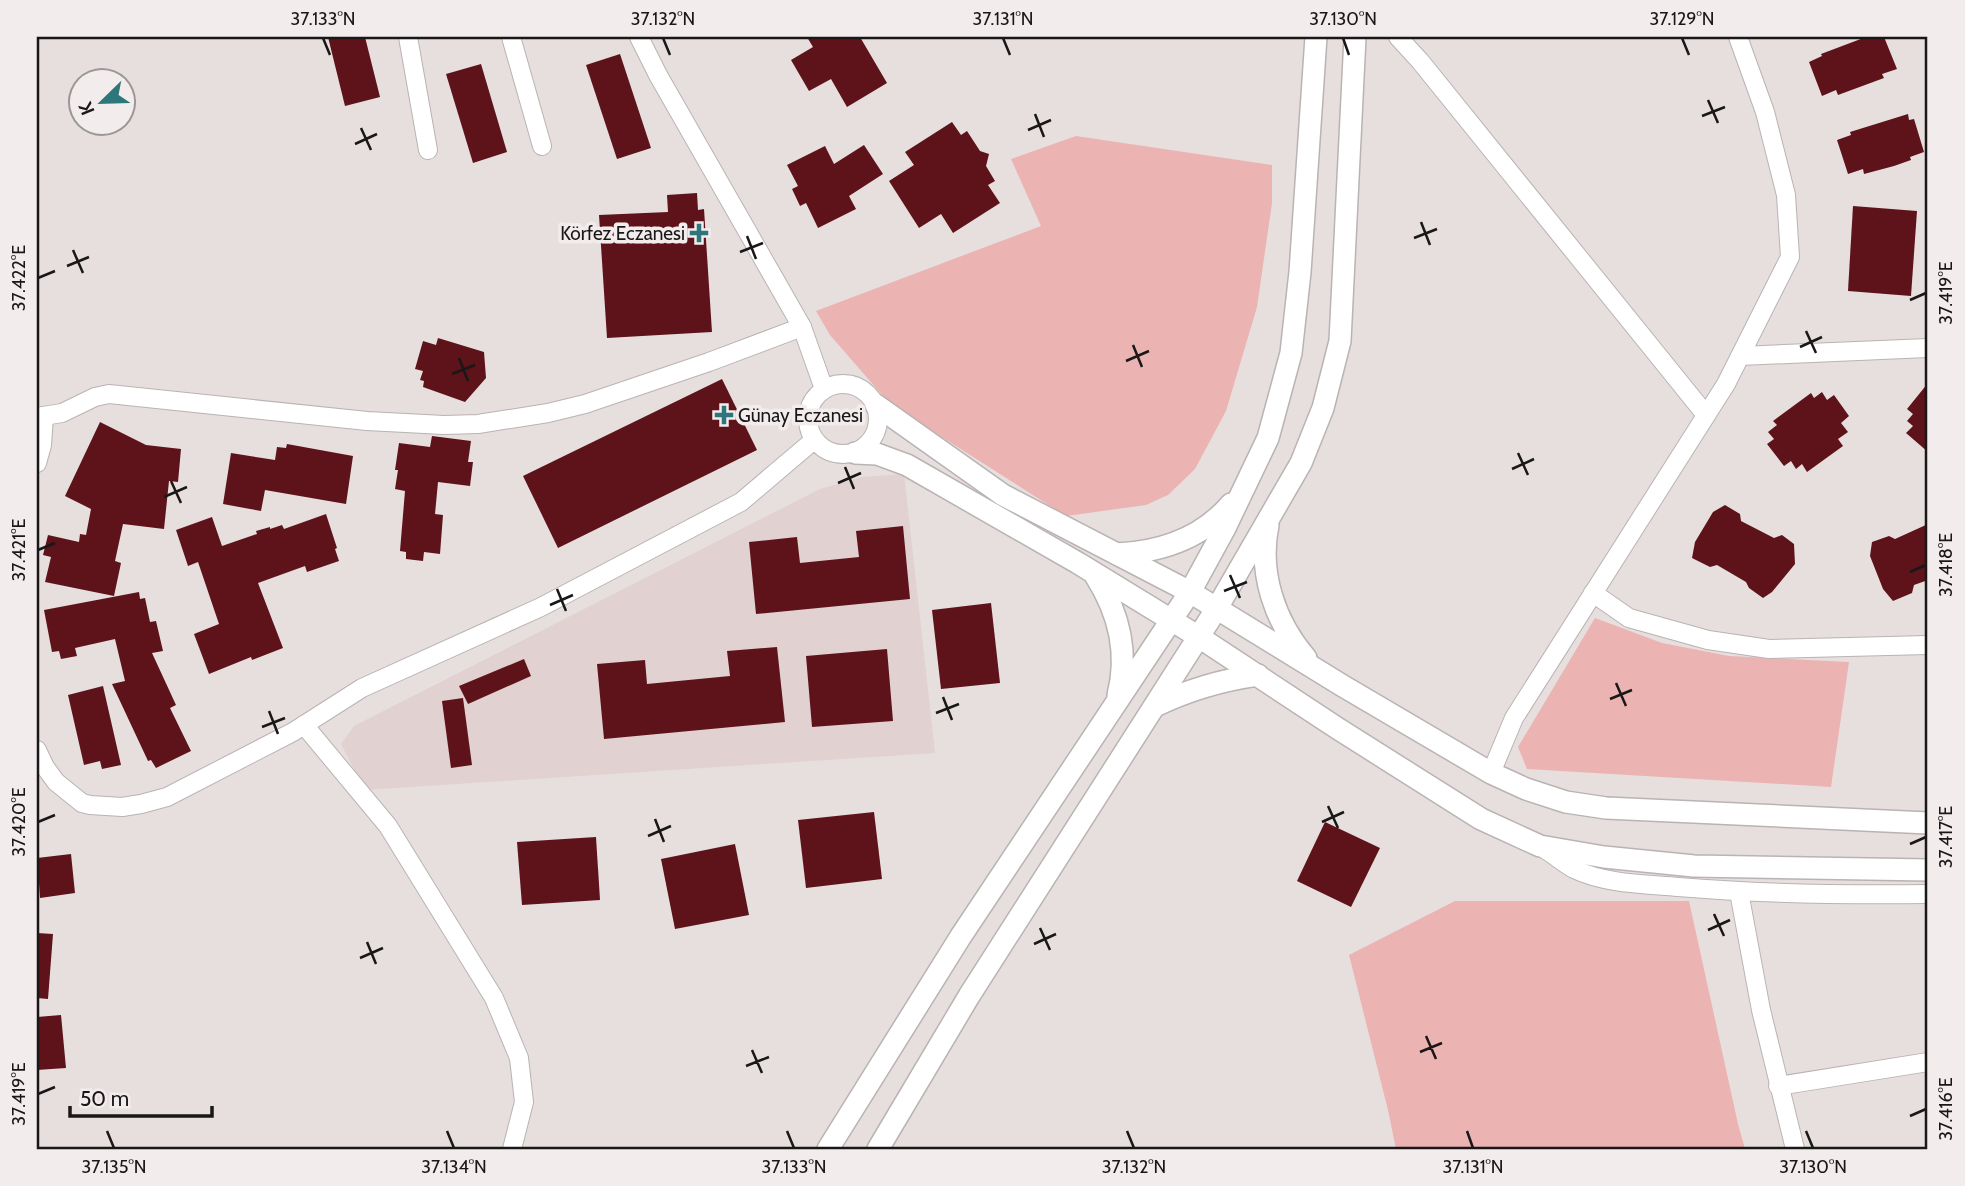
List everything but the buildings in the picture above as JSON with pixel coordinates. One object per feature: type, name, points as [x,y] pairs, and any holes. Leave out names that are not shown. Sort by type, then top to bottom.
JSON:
[{"type":"street","points":[[408,37],[428,150]]},
{"type":"street","points":[[511,37],[542,146]]},
{"type":"street","points":[[639,37],[802,327],[824,389]]},
{"type":"street","points":[[828,1149],[961,936],[1190,592],[1225,528],[1268,438],[1291,353],[1300,272],[1316,37]]},
{"type":"street","points":[[878,1149],[969,996],[1217,608],[1301,463],[1323,408],[1340,341],[1355,37]]},
{"type":"street","points":[[1398,37],[1706,415]]},
{"type":"street","points":[[1491,773],[1514,718],[1726,384],[1790,257],[1786,195],[1765,111],[1738,37]]},
{"type":"street","points":[[37,463],[42,445],[40,417],[62,413],[95,397],[109,394],[367,421],[444,425],[510,420],[585,404],[802,327]]},
{"type":"street","points":[[1740,356],[1928,348]]},
{"type":"street","points":[[1928,823],[1606,808],[1526,789],[1491,773],[1190,592],[1003,495],[876,405],[859,387],[835,384],[815,397],[809,408],[809,430],[822,448],[844,455],[877,454],[907,465],[1199,637],[1481,819],[1540,846],[1574,869],[1635,884],[1739,892],[1928,894]]},
{"type":"street","points":[[855,453],[865,447],[877,429],[876,405]]},
{"type":"street","points":[[37,750],[56,782],[77,800],[90,805],[122,807],[167,797],[304,725],[362,688],[541,607],[741,502],[814,440]]},
{"type":"street","points":[[1117,554],[1152,550],[1185,539],[1207,526],[1226,509],[1247,482]]},
{"type":"street","points":[[1270,514],[1265,559],[1273,603],[1288,634],[1304,655],[1323,673]]},
{"type":"street","points":[[1094,574],[1114,609],[1119,629],[1123,667],[1116,705]]},
{"type":"street","points":[[1593,593],[1629,618],[1708,640],[1769,649],[1928,646]]},
{"type":"street","points":[[1155,706],[1213,683],[1258,675]]},
{"type":"street","points":[[304,725],[387,826],[494,998],[519,1058],[524,1102],[512,1149]]},
{"type":"street","points":[[1540,846],[1604,857],[1694,866],[1928,870]]},
{"type":"street","points":[[1739,892],[1761,1010],[1795,1149]]},
{"type":"street","points":[[1779,1086],[1928,1062]]},
{"type":"shaded area","points":[[1076,136],[1272,165],[1272,203],[1257,307],[1226,411],[1195,469],[1168,495],[1146,505],[1066,516],[890,404],[830,335],[816,311],[1041,226],[1011,159]]},
{"type":"shaded area","points":[[904,474],[935,753],[365,790],[341,744],[354,726],[820,489],[862,477]]},
{"type":"shaded area","points":[[1595,618],[1662,643],[1729,656],[1849,662],[1831,787],[1527,769],[1518,747]]},
{"type":"shaded area","points":[[1455,901],[1689,901],[1745,1149],[1396,1149],[1349,955]]},
{"type":"place","name":"Körfez Eczanesi","points":[[699,233]]},
{"type":"place","name":"Günay Eczanesi","points":[[724,415]]}]
